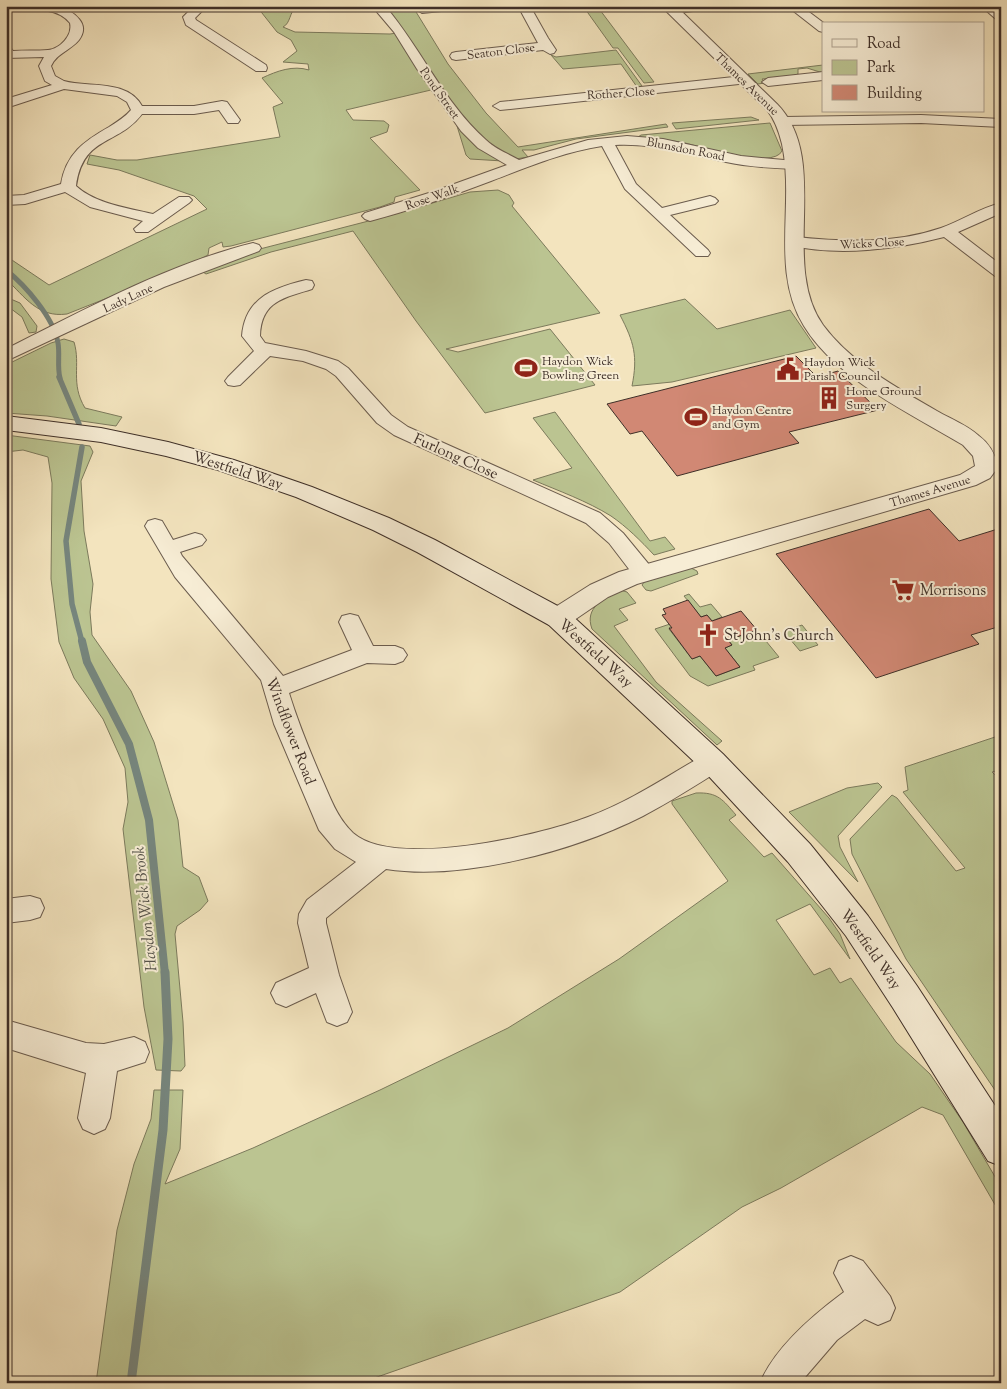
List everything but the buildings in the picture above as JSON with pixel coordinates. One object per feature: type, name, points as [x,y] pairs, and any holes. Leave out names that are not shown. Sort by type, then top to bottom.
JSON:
[{"type":"street","points":[[201,6],[191,14],[189,17],[190,22],[261,64]]},
{"type":"street","name":"Pond Street","points":[[378,6],[399,30],[423,69],[466,128],[483,145],[517,165]]},
{"type":"street","points":[[422,9],[461,6]]},
{"type":"street","name":"Seaton Close","points":[[456,56],[548,48],[536,32],[532,16],[524,6]]},
{"type":"street","points":[[670,8],[701,6]]},
{"type":"street","points":[[793,6],[822,27]]},
{"type":"street","points":[[987,6],[1001,17]]},
{"type":"street","points":[[6,7],[54,7],[69,15],[74,19],[78,28],[72,40],[53,54],[46,62],[45,70],[52,80],[63,85],[118,93],[132,100],[138,110]]},
{"type":"street","name":"Thames Avenue","points":[[558,618],[599,591],[643,572],[974,478],[987,467],[984,454],[971,440],[857,369],[837,354],[806,314],[800,299],[794,272],[796,242],[795,166],[784,121],[670,8]]},
{"type":"street","points":[[7,53],[53,54]]},
{"type":"street","points":[[768,82],[822,76]]},
{"type":"street","name":"Rother Close","points":[[500,106],[592,94],[664,89],[743,80]]},
{"type":"street","points":[[6,104],[22,97],[51,91],[63,85]]},
{"type":"street","points":[[68,187],[71,170],[83,149],[129,120],[138,110],[189,110],[222,104],[233,120]]},
{"type":"street","points":[[784,121],[928,119],[1001,123]]},
{"type":"street","name":"Blunsdon Road","points":[[493,175],[562,149],[606,141],[636,140],[661,142],[742,160],[795,166]]},
{"type":"street","points":[[606,141],[624,178],[639,195],[702,253]]},
{"type":"street","name":"Rose Walk","points":[[370,216],[421,201],[493,175]]},
{"type":"street","points":[[6,200],[25,199],[68,187]]},
{"type":"street","points":[[68,187],[75,194],[91,201],[154,219]]},
{"type":"street","points":[[140,230],[184,200]]},
{"type":"street","points":[[659,213],[710,201]]},
{"type":"street","name":"Wicks Close","points":[[796,242],[847,247],[907,242],[947,232],[1001,207]]},
{"type":"street","points":[[947,232],[1001,273]]},
{"type":"street","name":"Lady Lane","points":[[6,356],[177,276],[253,248]]},
{"type":"street","points":[[234,381],[266,350],[259,347],[251,336],[252,320],[256,311],[271,299],[306,285]]},
{"type":"street","name":"Furlong Close","points":[[266,350],[306,356],[332,365],[342,372],[384,419],[401,432],[593,518],[616,538],[643,572]]},
{"type":"street","name":"Westfield Way","points":[[6,423],[134,441],[226,465],[304,492],[426,546],[558,618],[713,762],[799,853],[857,926],[906,997],[1001,1148]]},
{"type":"street","name":"Windflower Road","points":[[154,526],[183,572],[272,677],[286,724],[328,822],[344,841],[356,849],[380,858],[402,860],[465,857],[497,853],[549,841],[595,826],[635,808],[713,762]]},
{"type":"street","points":[[168,549],[195,540]]},
{"type":"street","points":[[350,622],[365,654]]},
{"type":"street","points":[[276,688],[365,654],[395,656]]},
{"type":"street","points":[[337,1012],[325,975],[312,922],[313,914],[325,902],[380,858]]},
{"type":"street","points":[[286,992],[325,975]]},
{"type":"street","points":[[6,1034],[86,1058],[104,1059],[134,1052]]},
{"type":"street","points":[[94,1118],[104,1059]]},
{"type":"street","points":[[778,1383],[780,1378],[826,1328],[866,1292]]},
{"type":"green space","points":[[234,6],[297,6],[283,27],[295,32],[390,34],[397,33],[386,13],[371,6],[413,7],[448,64],[486,113],[518,147],[666,124],[668,127],[576,139],[534,150],[522,150],[528,157],[503,161],[470,159],[466,155],[457,126],[462,119],[438,90],[433,93],[431,90],[346,110],[353,120],[384,121],[389,125],[387,132],[370,138],[420,190],[395,197],[394,202],[380,207],[231,246],[223,247],[222,242],[209,248],[208,255],[178,270],[67,314],[48,313],[33,305],[6,279],[6,256],[49,285],[207,209],[194,196],[119,170],[87,164],[90,155],[117,160],[137,160],[280,137],[273,107],[283,103],[262,78],[291,68],[309,70],[308,64],[283,62],[297,51],[291,40],[277,32],[258,8]]},
{"type":"green space","points":[[583,6],[597,6],[654,82],[644,83],[618,48],[613,48]]},
{"type":"green space","points":[[616,50],[642,86],[637,87],[621,64],[563,69],[551,55],[556,57]]},
{"type":"green space","points":[[822,65],[822,73],[807,68],[798,69],[798,74],[793,76],[762,79],[765,83],[758,84],[748,74]]},
{"type":"green space","points":[[751,117],[759,120],[676,129],[672,123]]},
{"type":"green space","points":[[770,123],[782,151],[776,156],[765,158],[751,158],[718,152],[681,142],[638,137],[641,135]]},
{"type":"green space","points":[[498,190],[509,195],[514,203],[512,206],[600,313],[446,349],[458,352],[550,329],[595,385],[485,413],[416,321],[353,231],[271,252],[206,274],[203,272],[256,250],[388,216],[470,192]]},
{"type":"green space","points":[[6,297],[20,303],[37,326],[36,332],[29,333],[22,317],[6,305]]},
{"type":"green space","points":[[685,299],[717,329],[790,310],[816,348],[672,382],[632,386],[635,366],[634,349],[620,315]]},
{"type":"green space","points":[[64,339],[74,342],[77,358],[78,390],[85,408],[122,417],[116,426],[47,416],[6,413],[6,365],[51,343]]},
{"type":"green space","points":[[555,412],[650,541],[665,537],[675,549],[654,555],[634,534],[611,516],[583,501],[533,480],[572,468],[533,418]]},
{"type":"green space","points":[[6,435],[90,446],[93,452],[81,481],[84,531],[93,584],[90,612],[92,635],[131,691],[154,742],[178,820],[183,867],[199,877],[208,901],[200,910],[177,926],[175,934],[185,1066],[181,1071],[156,1070],[144,1007],[123,829],[128,802],[125,768],[103,719],[74,678],[59,642],[51,579],[52,483],[48,457],[23,450],[6,452]]},
{"type":"green space","points":[[691,568],[697,571],[698,574],[651,591],[646,590],[642,585],[644,582]]},
{"type":"green space","points":[[620,590],[627,592],[636,603],[619,609],[628,620],[614,626],[656,682],[722,741],[717,745],[592,629],[590,621],[593,609],[602,600]]},
{"type":"green space","points":[[689,594],[700,607],[711,604],[722,617],[712,621],[707,615],[701,617],[684,596]]},
{"type":"green space","points":[[673,623],[676,626],[669,629],[692,659],[700,656],[716,676],[740,667],[725,648],[732,645],[728,640],[757,630],[779,657],[753,666],[755,670],[708,686],[690,676],[655,629]]},
{"type":"green space","points":[[802,625],[818,645],[800,651],[784,632]]},
{"type":"green space","points":[[1001,735],[1001,770],[992,772],[1001,781],[1001,1099],[906,959],[852,854],[850,839],[892,795],[897,798],[956,871],[965,868],[903,792],[908,790],[905,767]]},
{"type":"green space","points":[[878,783],[882,787],[838,836],[840,847],[858,882],[789,812],[847,788]]},
{"type":"green space","points":[[696,793],[710,794],[723,801],[736,815],[729,820],[764,857],[772,853],[829,918],[840,934],[850,959],[810,904],[776,920],[814,975],[830,968],[840,983],[851,978],[896,1042],[930,1074],[963,1122],[1001,1187],[1001,1215],[943,1115],[922,1107],[781,1188],[742,1207],[620,1292],[360,1383],[96,1383],[117,1230],[134,1164],[151,1119],[154,1090],[183,1090],[180,1149],[165,1184],[253,1148],[380,1090],[508,1028],[619,959],[728,881],[672,804],[672,801]]},
{"type":"waterway","name":"Haydon Wick Brook","points":[[6,270],[30,293],[51,323],[58,343],[60,378]]},
{"type":"waterway","name":"Haydon Wick Brook","points":[[59,377],[79,424]]},
{"type":"waterway","name":"Haydon Wick Brook","points":[[82,447],[66,541],[72,604],[82,642]]},
{"type":"waterway","name":"Haydon Wick Brook","points":[[82,641],[87,662],[129,744],[149,820],[165,974]]},
{"type":"waterway","name":"Haydon Wick Brook","points":[[131,1383],[163,1130],[168,1039],[165,972]]},
{"type":"place","name":"Haydon Wick Bowling Green","points":[[526,368]]},
{"type":"place","name":"Haydon Wick Parish Council","points":[[788,369]]},
{"type":"place","name":"Home Ground Surgery","points":[[829,398]]},
{"type":"place","name":"Haydon Centre and Gym","points":[[696,417]]},
{"type":"place","name":"Morrisons","points":[[903,590]]},
{"type":"place","name":"St John's Church","points":[[708,635]]}]
